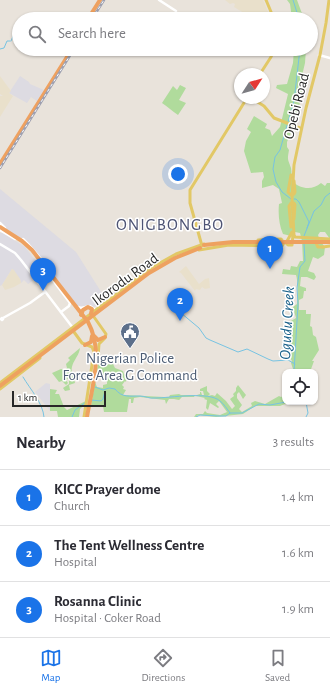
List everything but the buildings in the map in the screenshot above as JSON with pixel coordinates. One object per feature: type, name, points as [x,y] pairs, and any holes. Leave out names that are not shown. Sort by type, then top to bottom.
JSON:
[{"type":"highway","points":[[93,12],[101,0]]},
{"type":"highway","points":[[0,160],[67,56]]},
{"type":"highway","points":[[0,164],[67,56]]},
{"type":"highway","points":[[0,229],[22,241],[32,250],[72,303]]},
{"type":"highway","points":[[14,236],[32,251],[64,294],[83,316],[90,328],[96,353],[86,417]]},
{"type":"highway","name":"Ikorodu Road","points":[[83,324],[97,311],[148,272],[185,251],[202,246],[236,243],[330,244]]},
{"type":"highway","name":"Ikorodu Road","points":[[0,385],[33,359],[83,324],[112,299],[133,284],[171,260],[202,246]]},
{"type":"highway","points":[[106,302],[112,299]]},
{"type":"highway","points":[[83,324],[83,310],[88,307],[93,310],[92,315]]},
{"type":"highway","points":[[97,311],[104,309]]},
{"type":"highway","name":"Ikorodu Road","points":[[0,385],[46,353],[69,333]]},
{"type":"highway","points":[[93,336],[98,340],[105,337]]},
{"type":"highway","points":[[85,345],[91,342],[93,336]]},
{"type":"highway","points":[[93,336],[95,353],[93,373]]},
{"type":"highway","points":[[10,377],[17,372]]},
{"type":"highway","points":[[9,382],[17,372]]},
{"type":"main road","points":[[159,0],[176,11]]},
{"type":"main road","points":[[265,0],[270,12]]},
{"type":"main road","name":"Opebi Road","points":[[293,171],[304,114],[320,55],[328,1]]},
{"type":"main road","points":[[320,55],[330,58]]},
{"type":"main road","points":[[265,68],[273,56]]},
{"type":"main road","points":[[202,246],[188,201],[188,194],[243,104]]},
{"type":"main road","points":[[261,104],[272,116],[299,126]]},
{"type":"main road","name":"Opebi Road","points":[[293,171],[299,126],[304,114]]},
{"type":"main road","points":[[293,171],[295,192],[292,195],[288,192],[293,171]]},
{"type":"main road","points":[[293,171],[292,203],[289,206],[293,234],[296,238],[313,239],[318,247],[323,247],[330,244]]},
{"type":"main road","points":[[291,246],[293,234],[293,171]]},
{"type":"main road","points":[[0,222],[28,249],[64,294]]},
{"type":"main road","points":[[280,243],[293,234]]},
{"type":"main road","points":[[293,234],[295,237],[330,238]]},
{"type":"main road","points":[[289,237],[286,243],[291,246]]},
{"type":"main road","points":[[322,238],[318,243],[319,246],[323,247]]},
{"type":"main road","points":[[280,243],[289,247],[291,246]]},
{"type":"main road","points":[[0,244],[15,253],[32,272],[61,312],[69,333]]},
{"type":"main road","points":[[32,272],[38,270],[40,263]]},
{"type":"main road","points":[[32,272],[45,270]]},
{"type":"main road","name":"Ikorodu Road","points":[[17,372],[83,324],[106,302],[133,284]]},
{"type":"main road","name":"Ikorodu Road","points":[[69,333],[83,316],[92,315],[104,309],[133,284]]},
{"type":"main road","points":[[2,319],[32,302],[46,292]]},
{"type":"main road","points":[[61,312],[72,303],[79,308],[88,306],[97,311]]},
{"type":"main road","points":[[58,309],[69,333],[93,350],[93,373]]},
{"type":"main road","points":[[92,315],[105,332],[105,337],[98,347],[93,373]]},
{"type":"main road","name":"Ikorodu Road","points":[[0,389],[46,353]]},
{"type":"shaded area","points":[[225,0],[263,0],[268,12],[242,12],[234,7],[235,4],[230,4]]},
{"type":"shaded area","points":[[0,76],[11,91],[9,93],[13,96],[0,117],[0,96],[3,96],[0,94]]},
{"type":"shaded area","points":[[20,76],[30,84],[44,90],[37,101],[31,97],[27,103],[9,93]]},
{"type":"shaded area","points":[[0,189],[76,252],[105,298],[120,287],[122,289],[101,306],[99,303],[93,308],[87,305],[80,308],[77,306],[23,239],[6,229],[0,221]]},
{"type":"shaded area","points":[[0,233],[3,233],[25,247],[38,264],[37,270],[32,274],[35,279],[28,284],[24,280],[21,283],[20,279],[12,269],[0,286]]},
{"type":"shaded area","points":[[186,266],[199,284],[205,279],[209,278],[210,288],[205,289],[202,287],[200,290],[196,289],[195,291],[179,272]]},
{"type":"shaded area","points":[[12,269],[20,279],[21,283],[5,290],[2,285]]},
{"type":"shaded area","points":[[46,383],[50,384],[50,411],[35,392]]},
{"type":"green space","points":[[287,0],[297,0],[301,12],[291,12],[290,4]]},
{"type":"green space","points":[[294,56],[306,56],[301,80],[302,95],[293,128],[287,142],[287,147],[289,150],[288,160],[292,181],[299,186],[306,188],[317,186],[321,183],[325,186],[327,183],[330,183],[330,239],[325,232],[320,232],[318,235],[320,241],[325,247],[324,255],[318,259],[313,257],[308,271],[314,273],[316,277],[314,280],[307,277],[301,277],[300,286],[306,288],[306,291],[304,291],[303,298],[299,300],[299,310],[306,310],[306,314],[311,314],[310,326],[312,327],[313,335],[316,337],[319,350],[312,361],[314,361],[311,369],[293,369],[291,363],[292,361],[284,346],[290,342],[285,333],[288,332],[284,325],[296,318],[293,307],[297,304],[298,289],[296,275],[282,274],[283,269],[290,270],[291,266],[297,267],[300,261],[303,261],[300,233],[295,232],[291,236],[283,234],[279,216],[279,204],[282,203],[279,189],[273,185],[262,188],[262,181],[264,177],[263,172],[251,173],[244,151],[246,141],[251,132],[247,129],[254,116],[267,124],[265,128],[270,130],[272,136],[280,127],[288,94],[276,88],[277,85],[287,84]]},
{"type":"green space","points":[[180,85],[186,88],[179,100],[186,103],[178,115],[162,103],[173,86],[177,90]]},
{"type":"green space","points":[[80,348],[72,368],[73,376],[76,378],[74,379],[75,383],[69,385],[70,390],[65,391],[63,388],[69,384],[69,378],[66,380],[68,383],[66,385],[62,381],[59,382],[52,373],[61,369],[65,370],[67,368],[66,364],[70,360],[68,358]]},
{"type":"green space","points":[[99,359],[103,362],[103,365],[113,364],[115,368],[123,371],[124,374],[127,375],[126,382],[125,381],[122,385],[124,387],[123,389],[126,390],[123,395],[169,397],[170,395],[179,394],[195,395],[194,397],[182,397],[179,400],[169,399],[166,404],[165,400],[140,397],[134,398],[133,403],[131,403],[131,399],[129,399],[127,412],[104,412],[103,406],[91,406],[95,382],[97,387],[103,388],[103,385],[107,384],[103,376],[96,377]]},
{"type":"green space","points":[[238,385],[246,395],[243,399],[239,392],[237,394],[237,398],[242,405],[239,409],[242,412],[252,406],[251,403],[255,401],[265,404],[279,396],[282,396],[282,405],[255,406],[243,414],[216,417],[198,415],[197,417],[194,417],[196,414],[203,414],[205,411],[207,413],[220,415],[227,412],[219,401],[216,404],[219,407],[218,408],[210,403],[208,410],[206,408],[207,400],[196,396],[200,394],[200,392],[204,395],[203,391],[200,391],[200,389],[207,386],[207,391],[210,394],[208,396],[215,396],[217,393],[232,409],[235,406],[230,399],[234,396],[233,394],[236,391]]},
{"type":"green space","points":[[50,389],[57,390],[55,394],[59,394],[64,407],[67,410],[86,401],[85,407],[83,406],[80,409],[79,417],[58,417],[57,411],[50,411]]},
{"type":"waterway","points":[[293,0],[297,12]]},
{"type":"waterway","points":[[0,49],[4,48],[7,41],[10,41]]},
{"type":"waterway","points":[[291,199],[282,192],[276,182],[273,169],[275,157],[280,150],[294,101],[299,56]]},
{"type":"waterway","points":[[304,236],[314,211],[321,205],[325,197],[330,193]]},
{"type":"waterway","points":[[294,199],[299,202],[309,222],[307,228]]},
{"type":"waterway","name":"Ogudu Creek","points":[[294,369],[298,304],[297,288],[300,267],[305,261],[304,243]]},
{"type":"waterway","points":[[171,294],[181,313],[199,328],[206,338],[238,352],[247,349],[273,361],[288,360],[295,364]]},
{"type":"waterway","points":[[23,377],[39,401],[44,417]]},
{"type":"waterway","points":[[95,387],[103,390],[109,388],[115,389],[120,394],[126,396],[142,396],[151,398],[207,396],[220,401],[230,413]]},
{"type":"waterway","points":[[91,400],[101,401],[105,391]]},
{"type":"waterway","points":[[72,417],[75,410],[86,402]]},
{"type":"waterway","points":[[196,417],[200,415],[226,416],[230,413],[242,413],[259,404],[270,405],[282,403]]},
{"type":"waterway","name":"Ogudu Creek","points":[[306,417],[308,413],[307,405]]},
{"type":"railway","points":[[96,12],[104,0]]},
{"type":"railway","points":[[0,168],[70,56]]},
{"type":"place","name":"KICC Prayer dome","points":[[270,269]]},
{"type":"place","name":"Rosanna Clinic","points":[[43,291]]},
{"type":"place","name":"The Tent Wellness Centre","points":[[180,321]]},
{"type":"place","name":"Nigerian Police Force Area G Command","points":[[130,349]]},
{"type":"district","name":"ONIGBONGBO","points":[[170,224]]}]
